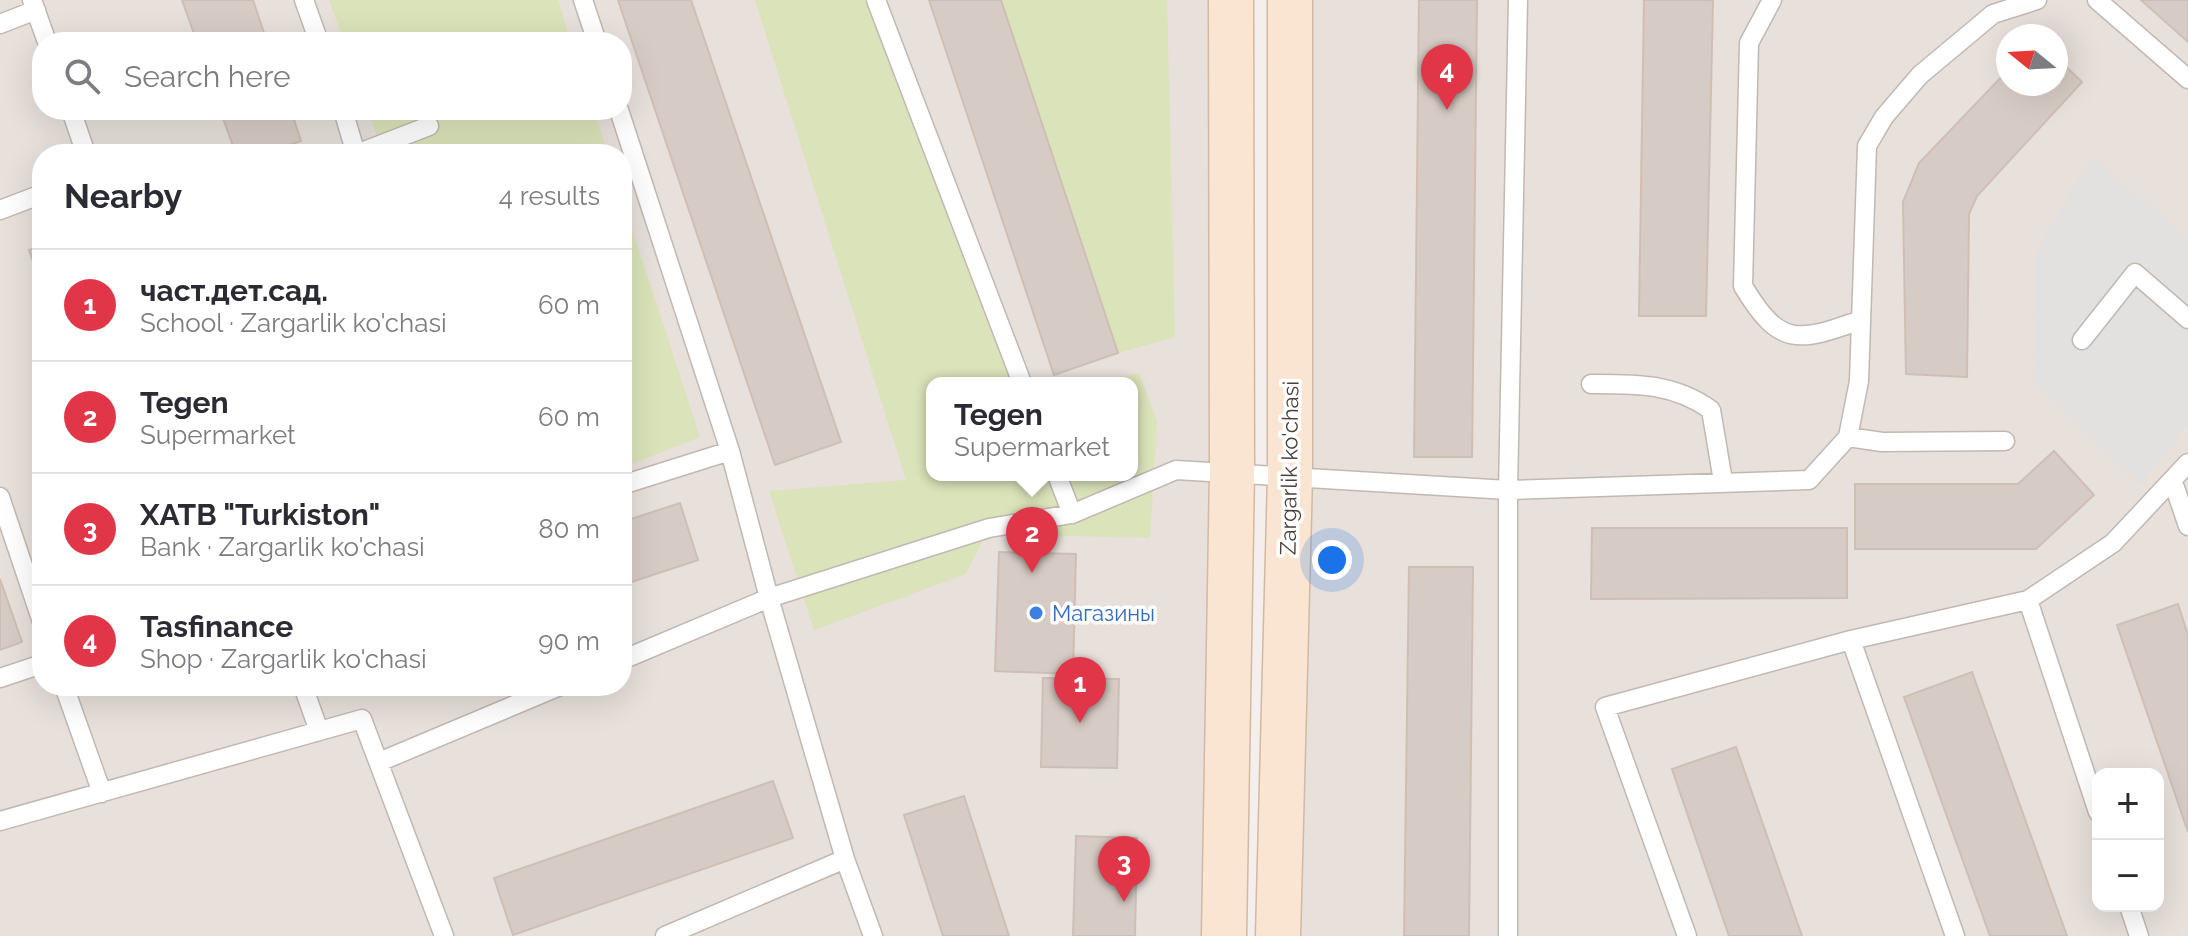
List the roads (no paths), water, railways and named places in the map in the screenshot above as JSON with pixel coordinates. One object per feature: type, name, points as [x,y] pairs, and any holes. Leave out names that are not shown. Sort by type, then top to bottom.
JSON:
[{"type":"main road","points":[[1224,936],[1232,471],[1231,0]]},
{"type":"main road","name":"Zargarlik ko'chasi","points":[[1278,936],[1290,476],[1290,0]]},
{"type":"lane","points":[[304,0],[315,32]]},
{"type":"lane","points":[[583,0],[594,32]]},
{"type":"lane","points":[[876,0],[1020,377]]},
{"type":"lane","points":[[1508,936],[1508,490],[1518,0]]},
{"type":"lane","points":[[1772,0],[1749,43],[1743,286],[1763,319],[1791,336],[1815,336],[1861,320]]},
{"type":"lane","points":[[632,656],[769,598],[989,528],[1072,514],[1176,470],[1508,490],[1809,480],[1848,437],[1859,381],[1867,146],[1884,117],[1920,75],[1993,14],[2037,0]]},
{"type":"lane","points":[[2097,0],[2188,79]]},
{"type":"lane","points":[[0,24],[34,5],[43,32]]},
{"type":"lane","points":[[74,120],[83,144]]},
{"type":"lane","points":[[346,120],[354,144]]},
{"type":"lane","points":[[622,120],[630,144]]},
{"type":"lane","points":[[383,144],[429,126]]},
{"type":"lane","points":[[632,150],[730,451],[845,859],[873,936]]},
{"type":"lane","points":[[0,210],[32,198]]},
{"type":"lane","points":[[2082,340],[2135,273],[2188,319]]},
{"type":"lane","points":[[1591,384],[1651,384],[1690,395],[1711,410],[1723,481]]},
{"type":"lane","points":[[1848,437],[1882,442],[2005,441]]},
{"type":"lane","points":[[632,482],[730,451]]},
{"type":"lane","points":[[1687,936],[1605,707],[1851,640],[2028,600],[2113,543],[2188,463]]},
{"type":"lane","points":[[1059,481],[1072,514]]},
{"type":"lane","points":[[2173,482],[2188,526]]},
{"type":"lane","points":[[2,507],[32,593]]},
{"type":"lane","points":[[2028,600],[2092,794]]},
{"type":"lane","points":[[1851,640],[1955,936]]},
{"type":"lane","points":[[0,678],[32,667]]},
{"type":"lane","points":[[68,696],[102,793]]},
{"type":"lane","points":[[307,696],[319,731]]},
{"type":"lane","points":[[379,762],[536,696]]},
{"type":"lane","points":[[0,821],[362,719],[444,936]]},
{"type":"lane","points":[[665,936],[845,859]]},
{"type":"lane","points":[[2131,912],[2139,936]]},
{"type":"place","name":"Tasfinance","points":[[1447,110]]},
{"type":"place","name":"Tegen","points":[[1032,573]]},
{"type":"place","name":"Магазины","points":[[1036,613]]},
{"type":"place","name":"част.дет.сад.","points":[[1080,723]]},
{"type":"place","name":"XATB \"Turkiston\"","points":[[1124,902]]}]
